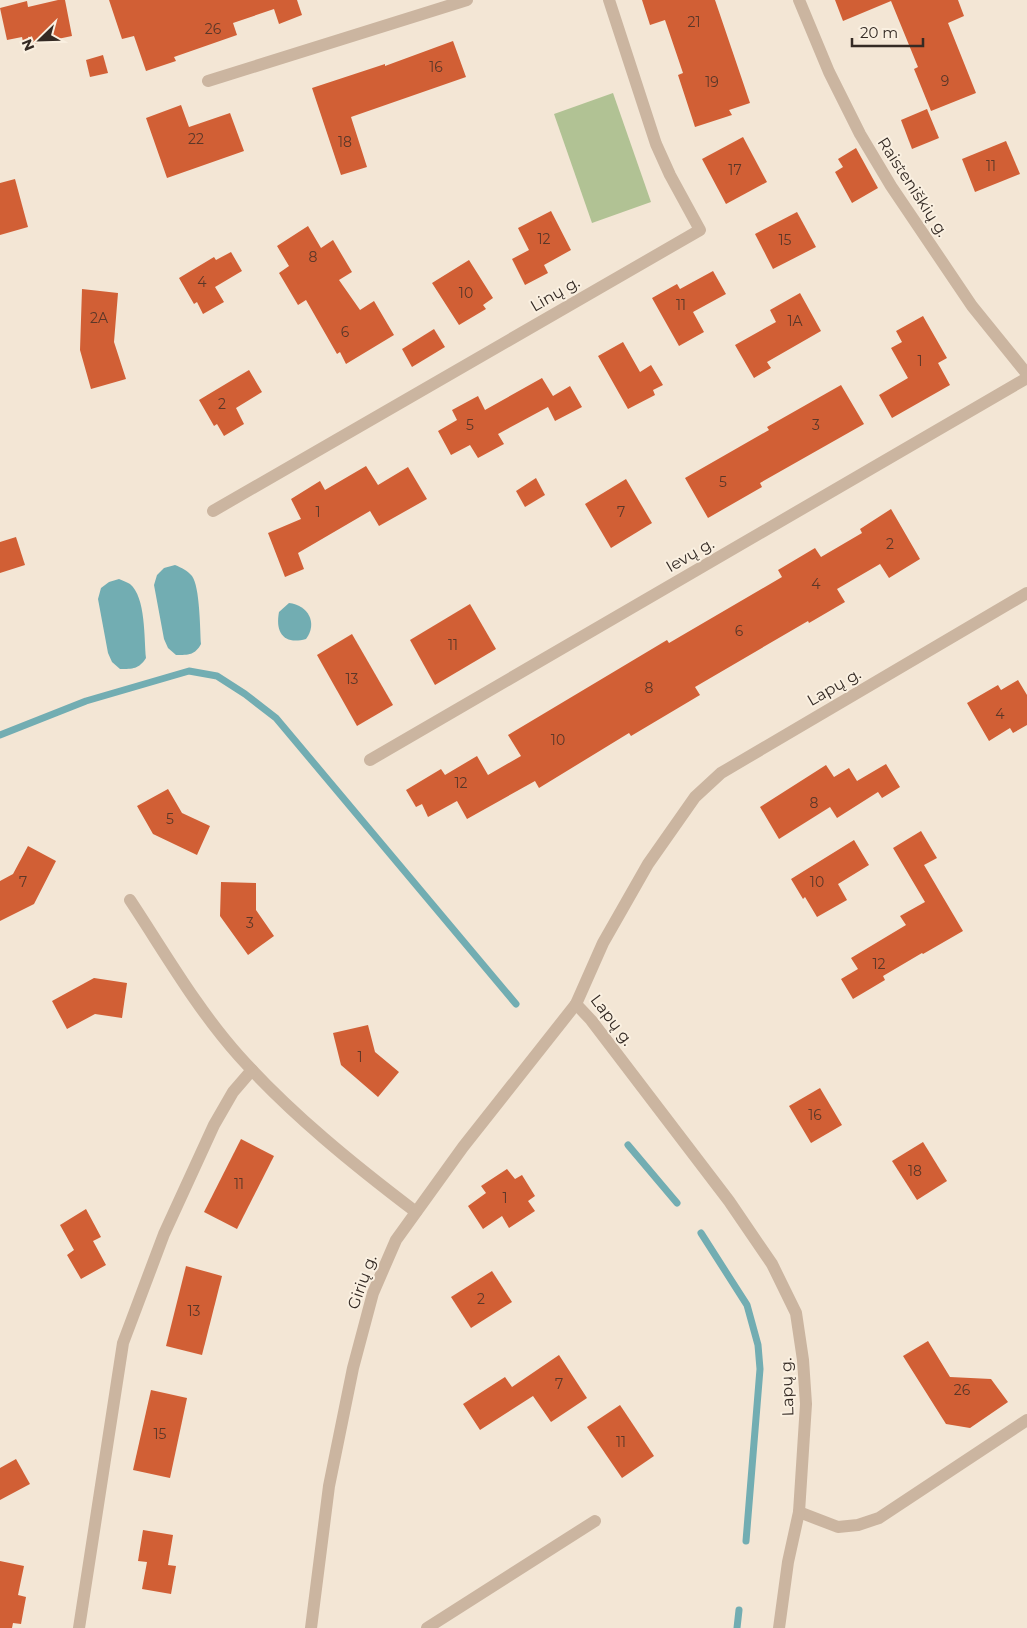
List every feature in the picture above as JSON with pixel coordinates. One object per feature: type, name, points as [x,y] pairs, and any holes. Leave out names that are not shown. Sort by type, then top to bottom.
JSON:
[{"type":"street","points":[[208,81],[467,0]]},
{"type":"street","name":"Linų g.","points":[[213,511],[700,230],[670,175],[656,144],[609,0]]},
{"type":"street","name":"Raisteniškių g.","points":[[799,0],[829,72],[860,134],[891,186],[972,306],[1027,374]]},
{"type":"street","name":"Ievų g.","points":[[370,760],[1027,378]]},
{"type":"street","name":"Lapų g.","points":[[779,1628],[788,1562],[799,1512],[806,1404],[803,1360],[796,1313],[772,1264],[728,1201],[591,1020],[576,1004],[603,943],[648,864],[695,797],[721,773],[1027,593]]},
{"type":"street","points":[[130,900],[204,1012],[252,1070],[312,1128],[375,1181],[416,1212]]},
{"type":"street","name":"Girių g.","points":[[311,1628],[330,1486],[353,1368],[373,1293],[396,1240],[463,1147],[576,1004]]},
{"type":"street","points":[[79,1628],[123,1343],[164,1234],[214,1125],[233,1092],[252,1070]]},
{"type":"street","points":[[799,1512],[838,1527],[858,1525],[879,1518],[1027,1420]]},
{"type":"street","points":[[427,1628],[595,1521]]},
{"type":"green space","points":[[613,93],[651,202],[592,223],[554,114]]},
{"type":"water","points":[[175,565],[186,571],[195,581],[201,644],[194,652],[176,655],[168,648],[164,639],[154,585],[157,575],[164,568]]},
{"type":"water","points":[[119,579],[130,584],[139,598],[142,608],[146,658],[138,666],[120,669],[112,662],[108,653],[98,599],[101,588],[109,582]]},
{"type":"water","points":[[289,603],[301,607],[309,616],[311,627],[306,639],[287,639],[280,631],[278,626],[279,612]]},
{"type":"building","points":[[65,0],[72,36],[24,46],[22,37],[7,40],[0,8],[27,1],[28,7]]},
{"type":"building","points":[[109,0],[297,0],[302,15],[279,24],[274,9],[233,23],[237,35],[174,57],[176,61],[146,71],[134,36],[122,39]]},
{"type":"building","points":[[642,0],[715,0],[750,103],[729,110],[732,115],[695,127],[678,75],[683,73],[665,20],[650,25]]},
{"type":"building","points":[[835,0],[958,0],[964,16],[948,23],[976,93],[931,111],[914,69],[918,67],[891,1],[843,21]]},
{"type":"building","points":[[453,41],[466,77],[351,117],[367,167],[341,175],[312,88],[385,64],[385,66]]},
{"type":"building","points":[[103,55],[108,73],[90,77],[86,60]]},
{"type":"building","points":[[181,105],[189,127],[230,113],[244,151],[167,178],[146,118]]},
{"type":"building","points":[[927,109],[939,138],[912,149],[901,120]]},
{"type":"building","points":[[743,137],[767,182],[726,204],[702,159]]},
{"type":"building","points":[[1006,141],[1020,174],[975,192],[962,159]]},
{"type":"building","points":[[856,148],[878,188],[852,203],[835,172],[843,167],[838,159]]},
{"type":"building","points":[[15,179],[28,227],[0,235],[0,183]]},
{"type":"building","points":[[551,211],[571,250],[544,265],[548,273],[525,285],[512,259],[529,250],[518,228]]},
{"type":"building","points":[[797,212],[816,247],[773,269],[755,234]]},
{"type":"building","points":[[308,226],[321,248],[333,240],[352,272],[339,280],[360,310],[374,301],[394,335],[346,364],[340,352],[337,354],[306,300],[298,305],[279,273],[289,266],[277,246]]},
{"type":"building","points":[[231,252],[242,271],[215,287],[224,302],[203,314],[197,302],[194,304],[179,278],[214,257],[216,260]]},
{"type":"building","points":[[469,260],[493,298],[483,305],[486,309],[459,325],[432,283]]},
{"type":"building","points":[[713,271],[726,294],[693,312],[704,332],[679,346],[652,298],[677,284],[680,289]]},
{"type":"building","points":[[82,289],[118,293],[114,342],[126,379],[91,389],[80,350]]},
{"type":"building","points":[[800,293],[821,331],[767,362],[771,368],[754,378],[735,345],[776,322],[770,310]]},
{"type":"building","points":[[923,316],[947,358],[938,363],[950,385],[892,418],[879,395],[908,378],[891,348],[902,342],[896,331]]},
{"type":"building","points":[[434,329],[445,347],[412,367],[402,349]]},
{"type":"building","points":[[623,342],[640,372],[651,365],[663,385],[653,390],[655,395],[628,409],[598,356]]},
{"type":"building","points":[[249,370],[262,392],[236,408],[244,424],[224,436],[217,424],[214,426],[199,400]]},
{"type":"building","points":[[542,378],[553,396],[570,386],[582,407],[555,421],[548,407],[498,434],[504,444],[478,458],[470,445],[451,455],[438,431],[457,420],[452,410],[478,396],[485,410]]},
{"type":"building","points":[[841,385],[864,424],[760,483],[762,487],[708,518],[685,478],[769,430],[767,427]]},
{"type":"building","points":[[366,466],[378,485],[408,467],[427,499],[379,526],[370,511],[298,553],[304,569],[285,577],[268,533],[301,519],[291,499],[320,481],[325,490]]},
{"type":"building","points":[[536,478],[545,495],[525,507],[516,491]]},
{"type":"building","points":[[626,479],[652,523],[611,548],[585,504]]},
{"type":"building","points":[[891,509],[920,559],[889,578],[880,564],[837,589],[845,602],[809,623],[808,621],[695,687],[700,695],[631,736],[629,733],[539,788],[535,781],[467,819],[457,801],[428,817],[422,804],[416,807],[406,790],[441,769],[445,775],[477,756],[488,775],[521,756],[508,735],[667,640],[669,643],[782,577],[778,570],[815,548],[821,557],[862,533],[860,529]]},
{"type":"building","points":[[16,537],[25,565],[0,573],[0,542]]},
{"type":"building","points":[[470,604],[496,649],[435,685],[410,640]]},
{"type":"building","points":[[352,634],[393,705],[357,726],[317,655]]},
{"type":"building","points":[[1018,680],[1027,695],[1027,725],[1013,733],[1010,728],[989,741],[967,703],[998,685],[1001,690]]},
{"type":"building","points":[[886,764],[900,787],[882,798],[878,792],[837,818],[830,807],[779,839],[760,807],[826,765],[834,777],[849,768],[857,781]]},
{"type":"building","points":[[168,789],[182,813],[210,826],[197,855],[153,834],[137,806]]},
{"type":"building","points":[[921,831],[937,858],[924,865],[963,931],[883,976],[885,980],[853,999],[841,979],[858,969],[851,958],[906,925],[900,916],[925,902],[893,848]]},
{"type":"building","points":[[854,840],[869,865],[838,884],[847,900],[817,917],[791,879]]},
{"type":"building","points":[[28,846],[56,861],[34,904],[0,921],[0,881],[13,874]]},
{"type":"building","points":[[221,882],[256,883],[256,910],[274,936],[248,955],[220,916]]},
{"type":"building","points":[[94,978],[127,983],[122,1018],[95,1014],[67,1029],[52,1001]]},
{"type":"building","points":[[368,1025],[375,1052],[399,1072],[378,1097],[341,1065],[333,1033]]},
{"type":"building","points":[[820,1088],[842,1125],[811,1143],[789,1106]]},
{"type":"building","points":[[241,1139],[274,1156],[237,1229],[204,1212]]},
{"type":"building","points":[[923,1142],[947,1181],[917,1200],[892,1161]]},
{"type":"building","points":[[507,1169],[515,1179],[522,1175],[535,1196],[528,1201],[535,1211],[509,1228],[502,1216],[483,1229],[468,1206],[486,1193],[481,1186]]},
{"type":"building","points":[[86,1209],[101,1237],[93,1241],[106,1265],[81,1279],[67,1255],[74,1250],[60,1225]]},
{"type":"building","points":[[186,1266],[222,1276],[202,1355],[166,1346]]},
{"type":"building","points":[[492,1271],[512,1302],[471,1328],[451,1297]]},
{"type":"building","points":[[928,1341],[950,1377],[991,1379],[1008,1402],[970,1428],[946,1424],[903,1356]]},
{"type":"building","points":[[559,1355],[587,1398],[551,1422],[533,1396],[480,1430],[463,1404],[505,1377],[512,1387]]},
{"type":"building","points":[[151,1390],[187,1398],[170,1478],[133,1470]]},
{"type":"building","points":[[620,1405],[654,1456],[622,1478],[587,1427]]},
{"type":"building","points":[[16,1459],[30,1484],[0,1500],[0,1468]]},
{"type":"building","points":[[143,1530],[173,1535],[168,1565],[176,1566],[171,1594],[142,1589],[147,1562],[138,1561]]},
{"type":"building","points":[[0,1561],[24,1566],[18,1595],[26,1597],[21,1624],[13,1623],[12,1628],[0,1628]]},
{"type":"waterway","points":[[0,735],[86,701],[189,671],[217,676],[245,694],[276,718],[516,1004]]},
{"type":"waterway","points":[[628,1145],[677,1203]]},
{"type":"waterway","points":[[701,1233],[747,1305],[758,1345],[760,1369],[746,1541]]},
{"type":"waterway","points":[[737,1628],[739,1610]]}]
